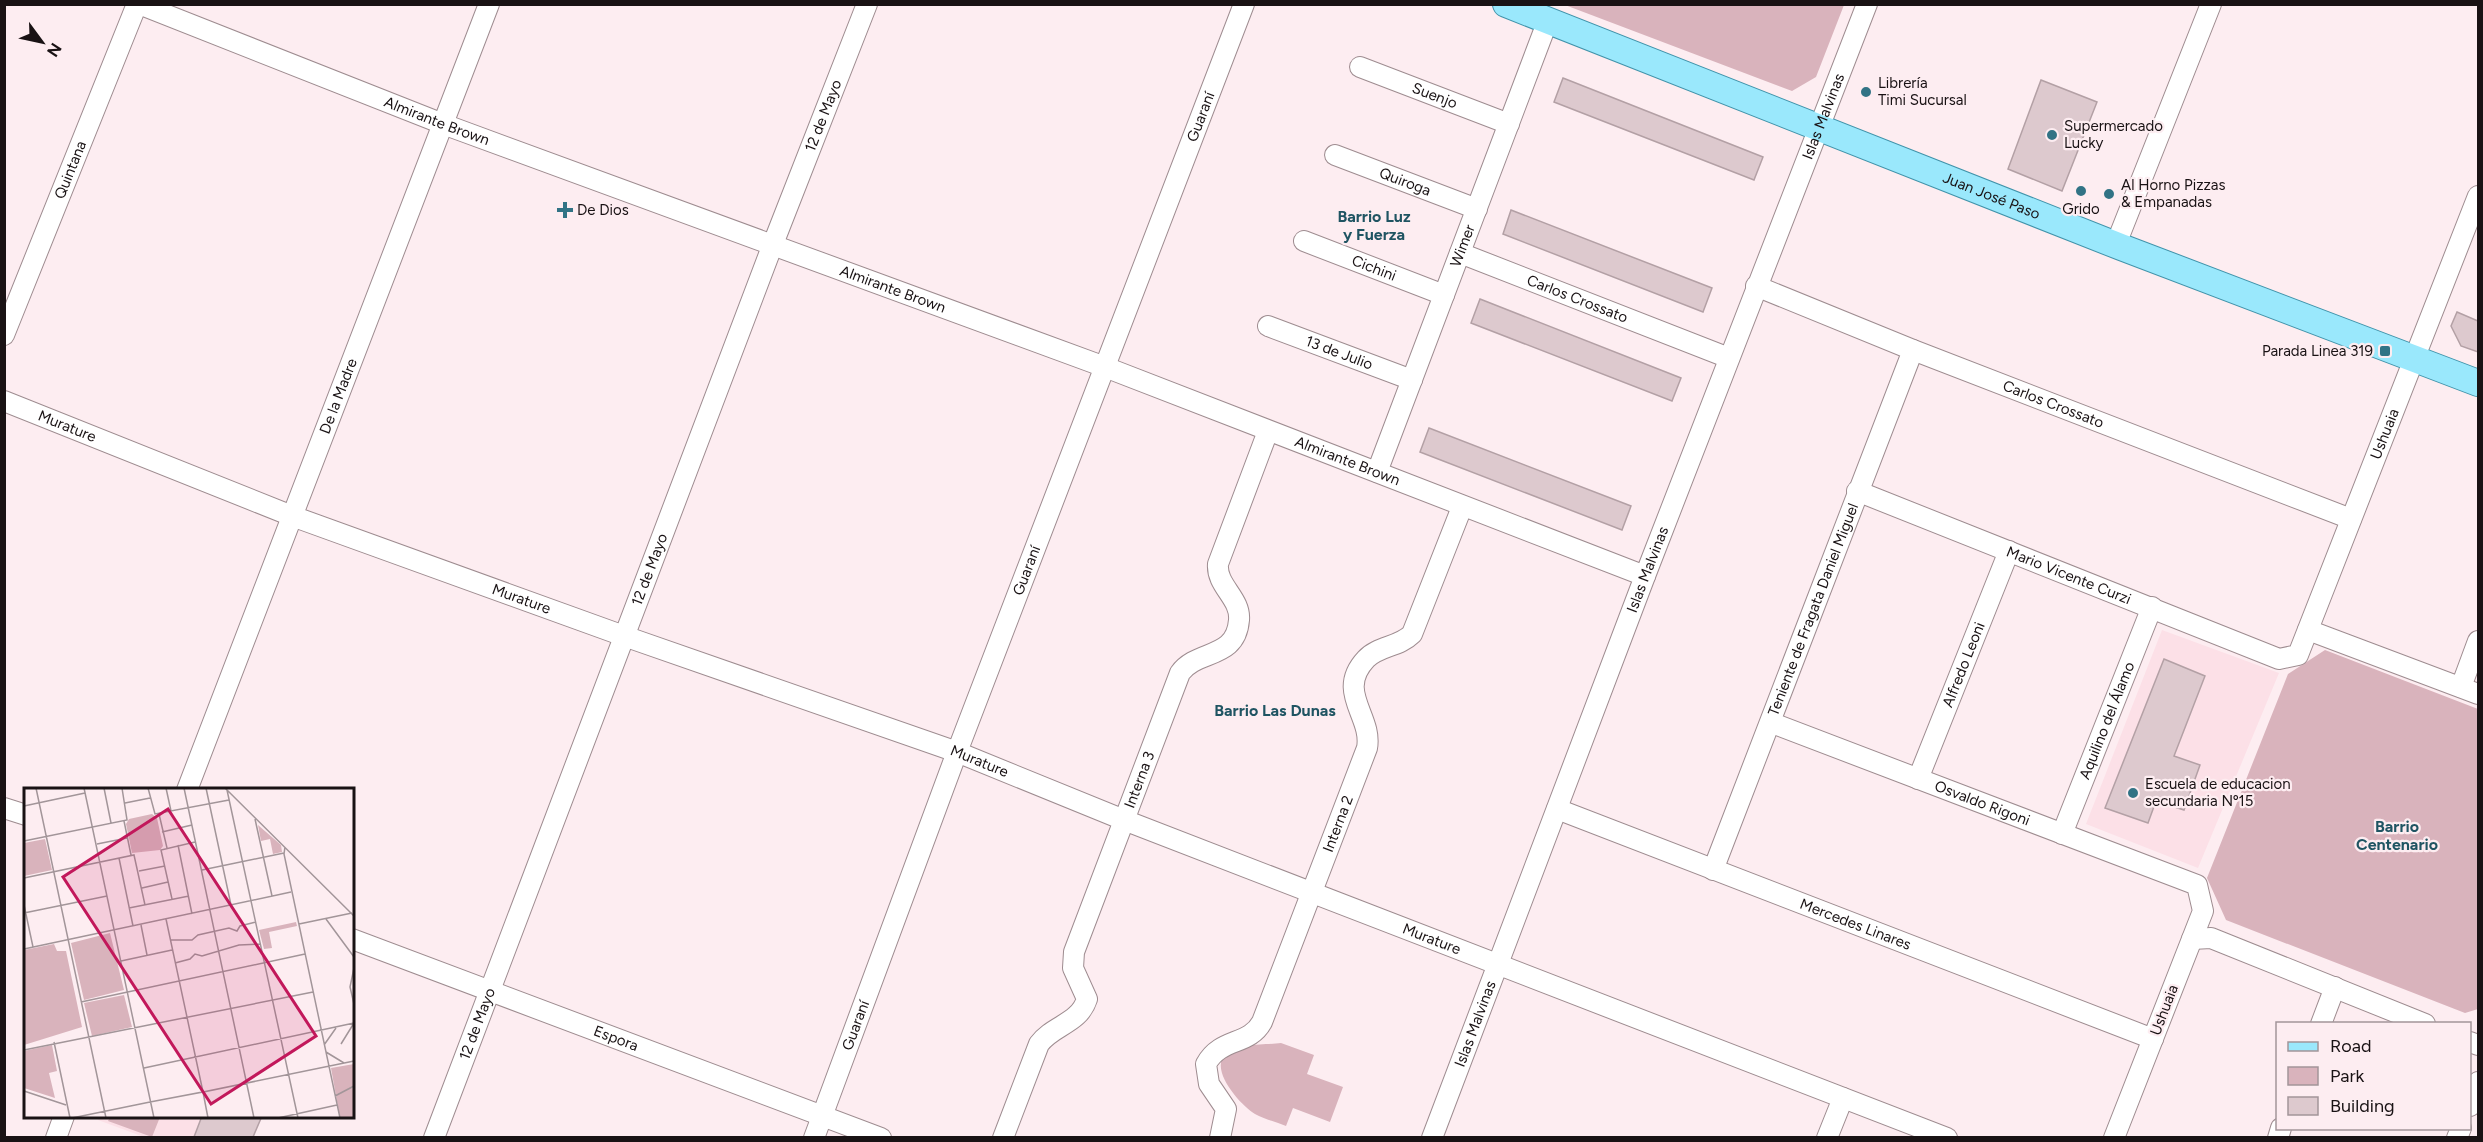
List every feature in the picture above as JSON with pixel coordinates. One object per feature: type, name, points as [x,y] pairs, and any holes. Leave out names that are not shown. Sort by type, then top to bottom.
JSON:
[{"type":"main road","name":"Juan José Paso","points":[[1506,4],[2116,244],[2478,383]]},
{"type":"street","name":"Almirante Brown","points":[[138,4],[443,124],[1105,367],[1645,576]]},
{"type":"street","name":"Quintana","points":[[4,335],[138,4]]},
{"type":"street","name":"De la Madre","points":[[187,788],[489,4]]},
{"type":"street","name":"12 de Mayo","points":[[434,1137],[491,992],[773,244],[867,4]]},
{"type":"street","name":"Guaraní","points":[[814,1137],[957,752],[1244,4]]},
{"type":"street","name":"Islas Malvinas","points":[[1432,1137],[1500,965],[1756,286],[1867,4]]},
{"type":"street","points":[[2116,244],[2211,4]]},
{"type":"street","name":"Wimer","points":[[1377,471],[1548,20]]},
{"type":"street","name":"Suenjo","points":[[1360,67],[1509,124]]},
{"type":"street","name":"Quiroga","points":[[1335,155],[1477,209]]},
{"type":"street","name":"Ushuaia","points":[[2279,659],[2298,656],[2478,196]]},
{"type":"street","name":"Cichini","points":[[1304,241],[1444,295]]},
{"type":"street","name":"Carlos Crossato","points":[[1460,253],[1729,358]]},
{"type":"street","name":"Carlos Crossato","points":[[1756,286],[1913,350],[2351,519]]},
{"type":"street","name":"13 de Julio","points":[[1268,326],[1412,380]]},
{"type":"street","name":"Teniente de Fragata Daniel Miguel","points":[[1713,870],[1772,723],[1857,492],[1913,350]]},
{"type":"street","name":"Murature","points":[[4,401],[292,516],[624,636],[957,752],[1124,820],[1947,1137]]},
{"type":"street","name":"Interna 3","points":[[1003,1137],[1039,1044],[1046,1035],[1072,1021],[1083,1010],[1087,999],[1072,961],[1180,673],[1192,660],[1221,651],[1231,641],[1238,627],[1237,606],[1221,582],[1218,564],[1268,432]]},
{"type":"street","name":"Mario Vicente Curzi","points":[[1857,492],[2279,659]]},
{"type":"street","name":"Interna 2","points":[[1220,1137],[1226,1109],[1209,1084],[1206,1064],[1219,1048],[1252,1035],[1258,1030],[1367,748],[1367,727],[1354,702],[1353,690],[1358,675],[1365,660],[1412,634],[1462,507]]},
{"type":"street","name":"Alfredo Leoni","points":[[1918,779],[2009,551]]},
{"type":"street","name":"Aquilino del Álamo","points":[[2062,834],[2152,607]]},
{"type":"street","points":[[2308,630],[2470,690],[2478,641]]},
{"type":"street","name":"Osvaldo Rigoni","points":[[1772,723],[2193,882]]},
{"type":"street","points":[[4,807],[24,814]]},
{"type":"street","name":"Mercedes Linares","points":[[1557,809],[2153,1039]]},
{"type":"street","name":"Ushuaia","points":[[2114,1137],[2203,911],[2197,885],[2193,882]]},
{"type":"street","points":[[2192,939],[2211,938],[2422,1022]]},
{"type":"street","name":"Espora","points":[[354,940],[881,1137]]},
{"type":"street","points":[[2321,1022],[2335,987]]},
{"type":"street","points":[[2471,1101],[2478,1082]]},
{"type":"street","points":[[1827,1137],[1843,1098]]},
{"type":"street","points":[[56,1137],[63,1118]]},
{"type":"shaded area","points":[[2162,630],[2279,673],[2198,868],[2086,824]]},
{"type":"shaded area","points":[[98,1118],[262,1118],[253,1138],[144,1137],[98,1120]]},
{"type":"green space","points":[[1844,4],[1816,77],[1792,91],[1565,5]]},
{"type":"green space","points":[[2325,650],[2478,709],[2478,1009],[2465,1013],[2226,920],[2207,878],[2288,674]]},
{"type":"green space","points":[[1281,1043],[1314,1055],[1307,1074],[1343,1087],[1330,1122],[1293,1108],[1286,1126],[1249,1110],[1228,1087],[1221,1069],[1226,1054],[1244,1046]]},
{"type":"green space","points":[[109,1118],[160,1118],[152,1137],[108,1121]]},
{"type":"building","points":[[1563,78],[1763,157],[1754,180],[1554,102]]},
{"type":"building","name":"Supermercado Lucky","points":[[2041,80],[2097,102],[2062,191],[2008,169]]},
{"type":"building","points":[[1511,210],[1712,288],[1703,312],[1503,234]]},
{"type":"building","points":[[1480,299],[1681,378],[1672,401],[1471,323]]},
{"type":"building","points":[[2457,312],[2478,321],[2478,352],[2461,346],[2451,326]]},
{"type":"building","points":[[1429,428],[1631,506],[1622,530],[1420,452]]},
{"type":"building","points":[[2164,659],[2205,676],[2174,756],[2200,765],[2184,810],[2156,801],[2148,823],[2105,808]]},
{"type":"building","points":[[201,1118],[261,1118],[253,1137],[194,1137]]},
{"type":"place","name":"Librería Timi Sucursal","points":[[1866,92]]},
{"type":"place","name":"Supermercado Lucky","points":[[2052,135]]},
{"type":"place","name":"Grido","points":[[2081,191]]},
{"type":"place","name":"Al Horno Pizzas & Empanadas","points":[[2109,194]]},
{"type":"place","name":"De Dios","points":[[565,210]]},
{"type":"place","name":"Parada Linea 319","points":[[2385,351]]},
{"type":"place","name":"Escuela de educacion secundaria Nº15","points":[[2133,793]]},
{"type":"district","name":"Barrio Luz y Fuerza","points":[[1374,225]]},
{"type":"district","name":"Barrio Las Dunas","points":[[1275,710]]},
{"type":"district","name":"Barrio Centenario","points":[[2397,835]]}]
